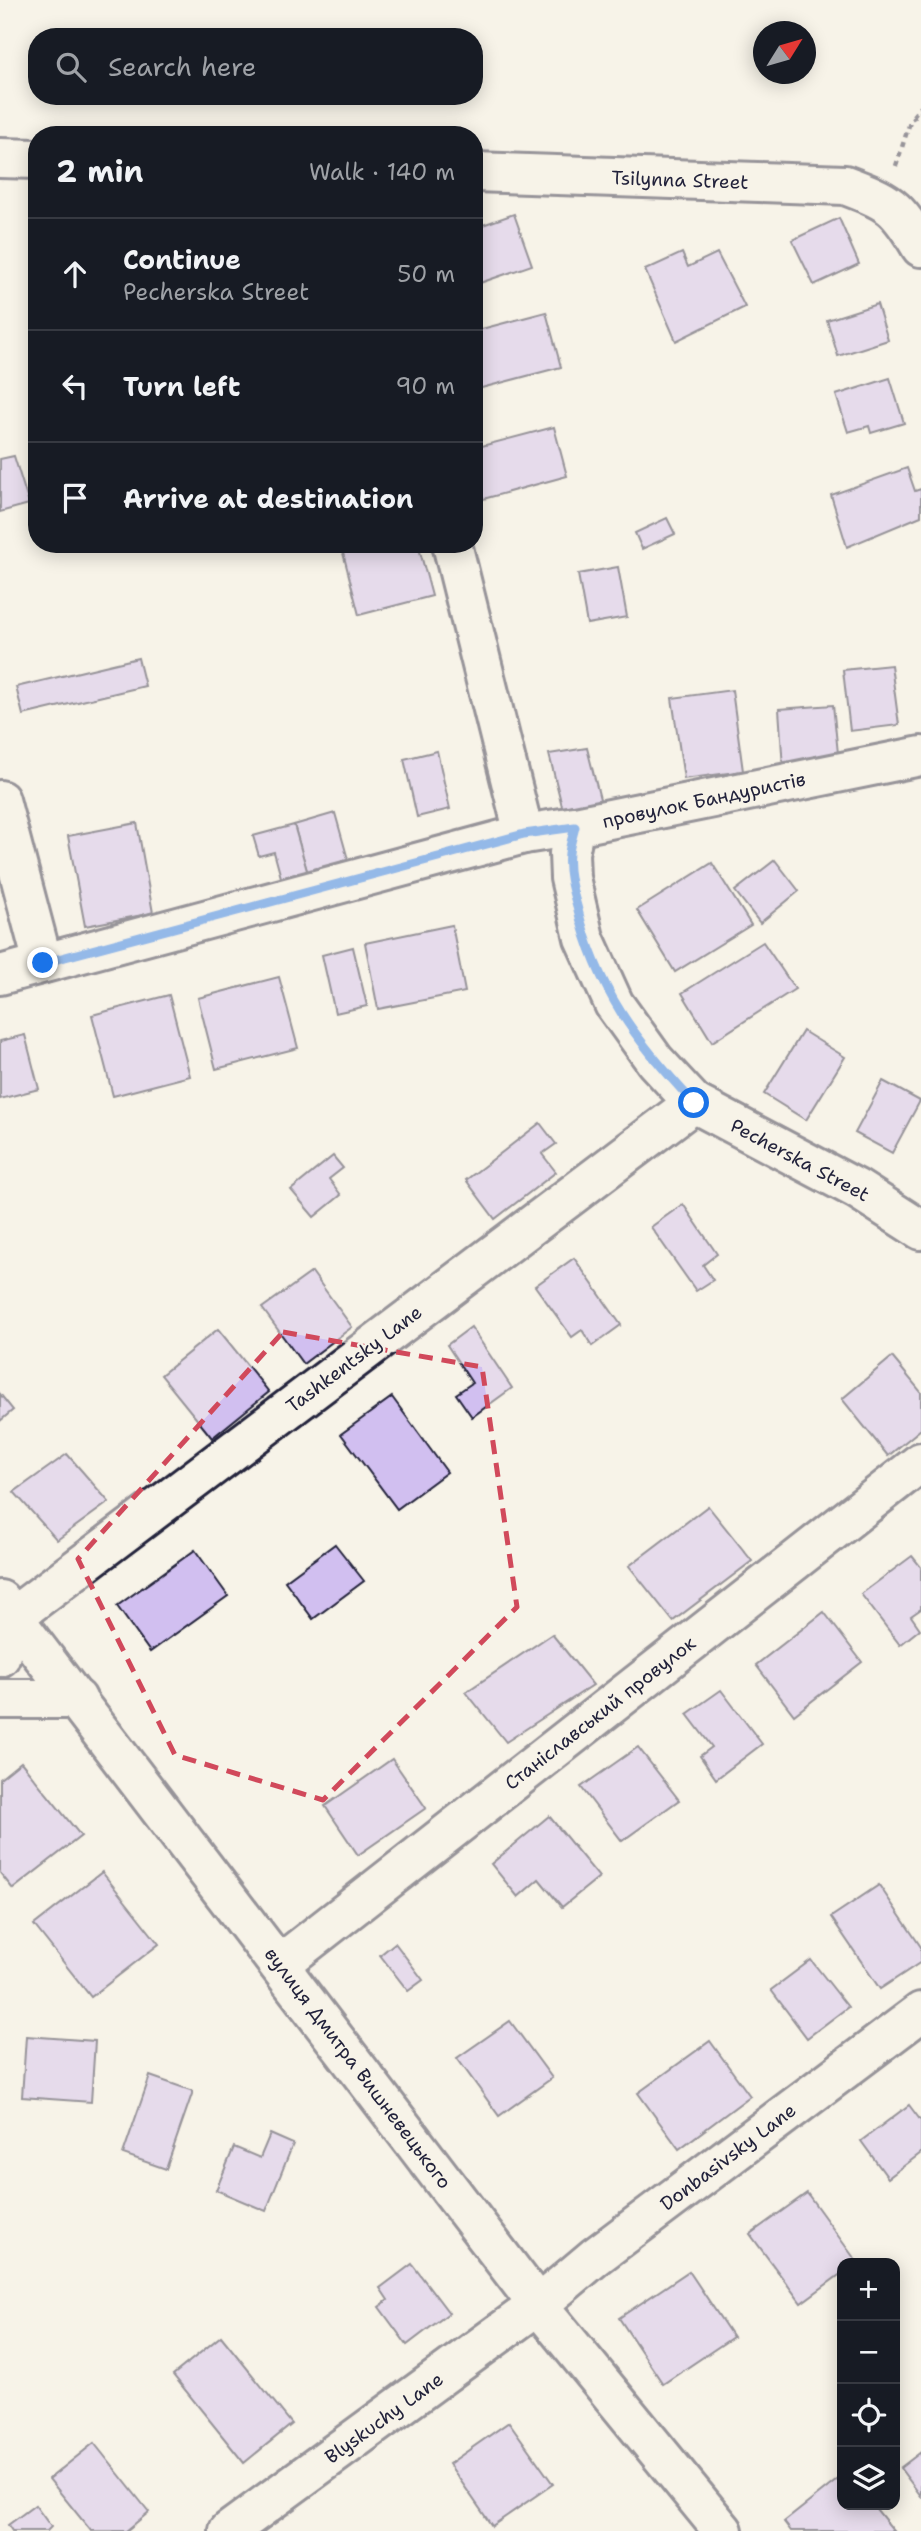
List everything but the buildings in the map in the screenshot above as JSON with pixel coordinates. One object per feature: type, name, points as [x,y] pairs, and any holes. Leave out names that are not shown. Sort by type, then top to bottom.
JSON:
[{"type":"street","points":[[0,158],[28,159]]},
{"type":"street","name":"Tsilynna Street","points":[[483,172],[845,185],[884,200]]},
{"type":"street","points":[[884,200],[904,219],[921,247]]},
{"type":"street","points":[[454,553],[524,834]]},
{"type":"street","name":"провулок Бандуристів","points":[[0,975],[524,834],[575,827],[921,756]]},
{"type":"street","points":[[0,800],[43,963]]},
{"type":"street","name":"Pecherska Street","points":[[575,827],[569,853],[570,878],[584,937],[614,1004],[656,1062],[694,1103],[857,1189],[921,1230]]},
{"type":"street","name":"Tashkentsky Lane","points":[[7,1608],[694,1103]]},
{"type":"street","name":"Станіславський провулок","points":[[279,1965],[921,1462]]},
{"type":"street","points":[[0,1657],[7,1608]]},
{"type":"street","name":"вулиця Дмитра Вишневецького","points":[[7,1608],[538,2305],[723,2531]]},
{"type":"street","points":[[0,1699],[77,1699]]},
{"type":"street","name":"Donbasivsky Lane","points":[[538,2305],[595,2257],[921,2012]]},
{"type":"street","name":"Blyskuchy Lane","points":[[229,2531],[538,2305]]},
{"type":"path","points":[[884,200],[911,119],[921,106]]},
{"type":"path","points":[[911,119],[921,114]]},
{"type":"highlighted area","points":[[283,1332],[482,1367],[517,1607],[323,1800],[175,1755],[78,1559]]},
{"type":"route","points":[[43,963],[524,834],[575,827],[569,853],[570,878],[584,937],[614,1004],[656,1062],[694,1103]]}]
